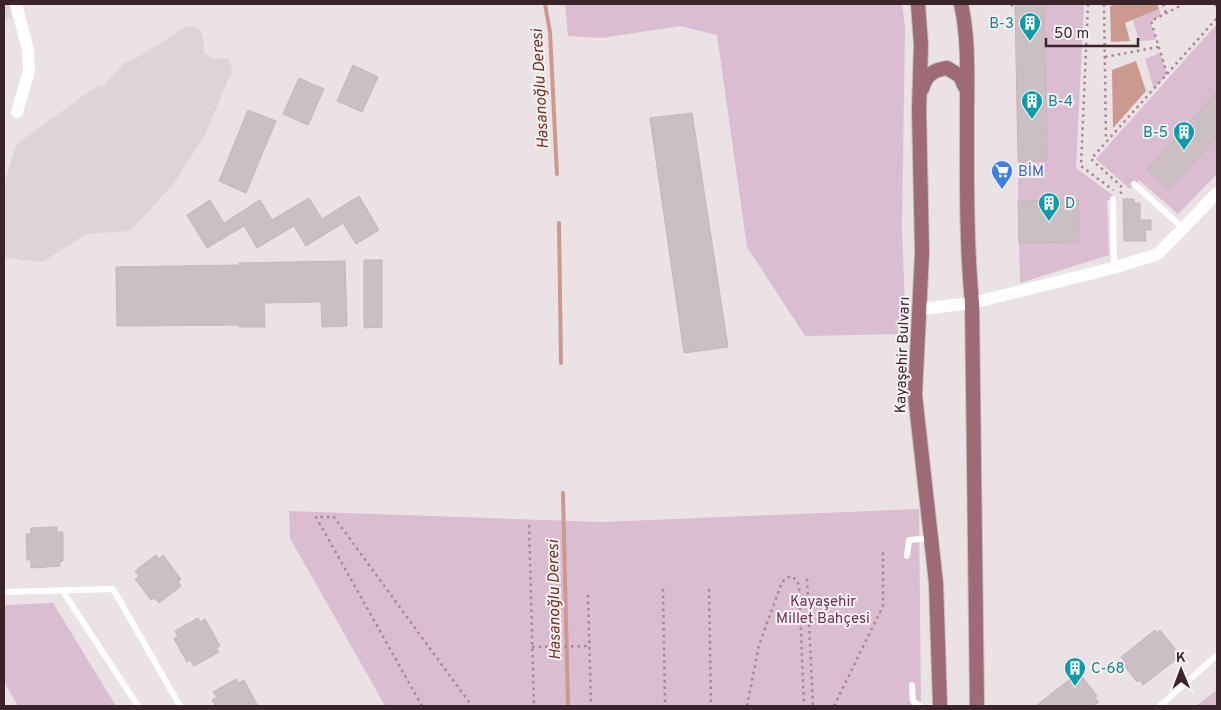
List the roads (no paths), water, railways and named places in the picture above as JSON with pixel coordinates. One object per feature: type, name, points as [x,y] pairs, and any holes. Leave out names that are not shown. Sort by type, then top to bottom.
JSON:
[{"type":"main road","name":"Kayaşehir Bulvarı","points":[[918,4],[921,45],[919,109],[922,253],[915,395],[936,584],[940,706]]},
{"type":"main road","points":[[961,4],[965,31],[968,256],[972,304],[976,706]]},
{"type":"main road","points":[[919,109],[925,79],[937,69],[952,70],[960,76],[967,90]]},
{"type":"street","points":[[16,4],[28,50],[29,71],[17,112]]},
{"type":"street","points":[[920,309],[972,304],[1114,268],[1158,254],[1217,193]]},
{"type":"lane","points":[[1134,184],[1183,228]]},
{"type":"lane","points":[[1113,199],[1114,268]]},
{"type":"lane","points":[[907,556],[909,540],[931,538]]},
{"type":"lane","points":[[4,592],[113,589],[180,706]]},
{"type":"lane","points":[[62,590],[138,706]]},
{"type":"lane","points":[[1160,706],[1217,656]]},
{"type":"lane","points":[[912,685],[913,701],[920,706]]},
{"type":"waterway","name":"Hasanoğlu Deresi","points":[[545,4],[550,32],[557,174]]},
{"type":"waterway","name":"Hasanoğlu Deresi","points":[[559,223],[561,363]]},
{"type":"waterway","name":"Hasanoğlu Deresi","points":[[563,493],[568,706]]},
{"type":"place","name":"B-3","points":[[1030,42]]},
{"type":"place","name":"B-4","points":[[1032,120]]},
{"type":"place","name":"B-5","points":[[1184,151]]},
{"type":"place","name":"BİM","points":[[1002,190]]},
{"type":"place","name":"D","points":[[1049,222]]},
{"type":"place","name":"C-68","points":[[1075,687]]},
{"type":"park label","name":"Kayaşehir Millet Bahçesi","points":[[823,610]]}]
